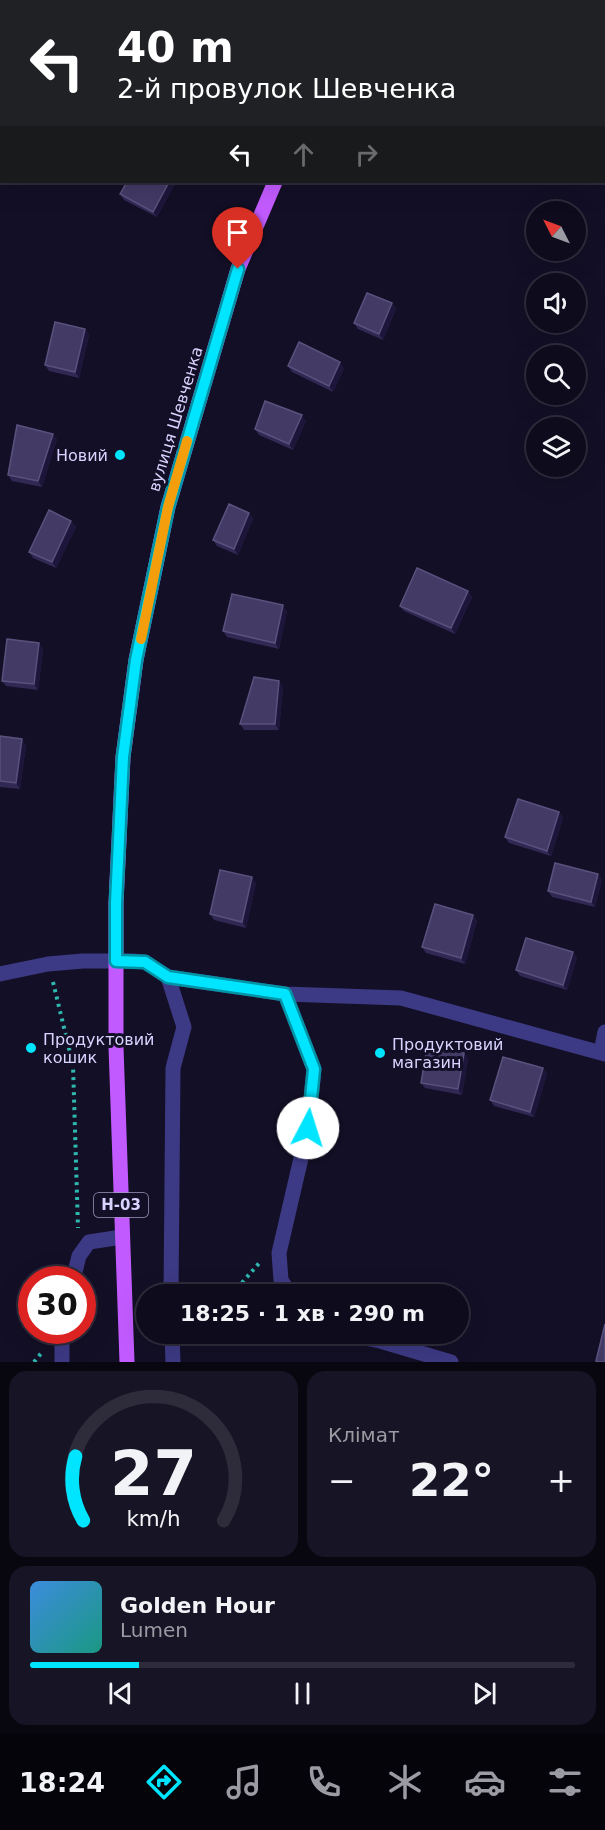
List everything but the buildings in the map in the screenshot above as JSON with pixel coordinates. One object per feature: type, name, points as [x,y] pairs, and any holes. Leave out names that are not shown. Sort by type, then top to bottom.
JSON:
[{"type":"main road","name":"вулиця Шевченка","points":[[116,961],[116,903],[123,757],[136,660],[168,507],[238,269],[275,183]]},
{"type":"main road","name":"Н-03","points":[[116,961],[116,1047],[127,1362]]},
{"type":"street","points":[[0,974],[48,964],[145,962],[168,977],[285,994],[401,998],[603,1053],[605,1032]]},
{"type":"street","points":[[168,977],[184,1027],[173,1068],[171,1284]]},
{"type":"street","points":[[284,1284],[281,1280],[279,1253],[308,1128],[314,1069],[285,994]]},
{"type":"street","points":[[76,1266],[79,1256],[89,1242],[122,1237]]},
{"type":"street","points":[[62,1344],[62,1362]]},
{"type":"street","points":[[172,1344],[173,1362]]},
{"type":"street","points":[[390,1344],[451,1362]]},
{"type":"path","points":[[48,964],[72,1065],[79,1256]]},
{"type":"path","points":[[241,1284],[282,1238]]},
{"type":"slow traffic","points":[[141,639],[168,507],[187,441]]},
{"type":"place","name":"Новий","points":[[120,455]]},
{"type":"place","name":"Продуктовий кошик","points":[[31,1048]]},
{"type":"place","name":"Продуктовий магазин","points":[[380,1053]]},
{"type":"route","points":[[238,269],[168,507],[136,660],[123,757],[116,903],[116,961],[145,962],[168,977],[285,994],[314,1069],[308,1128]]}]
